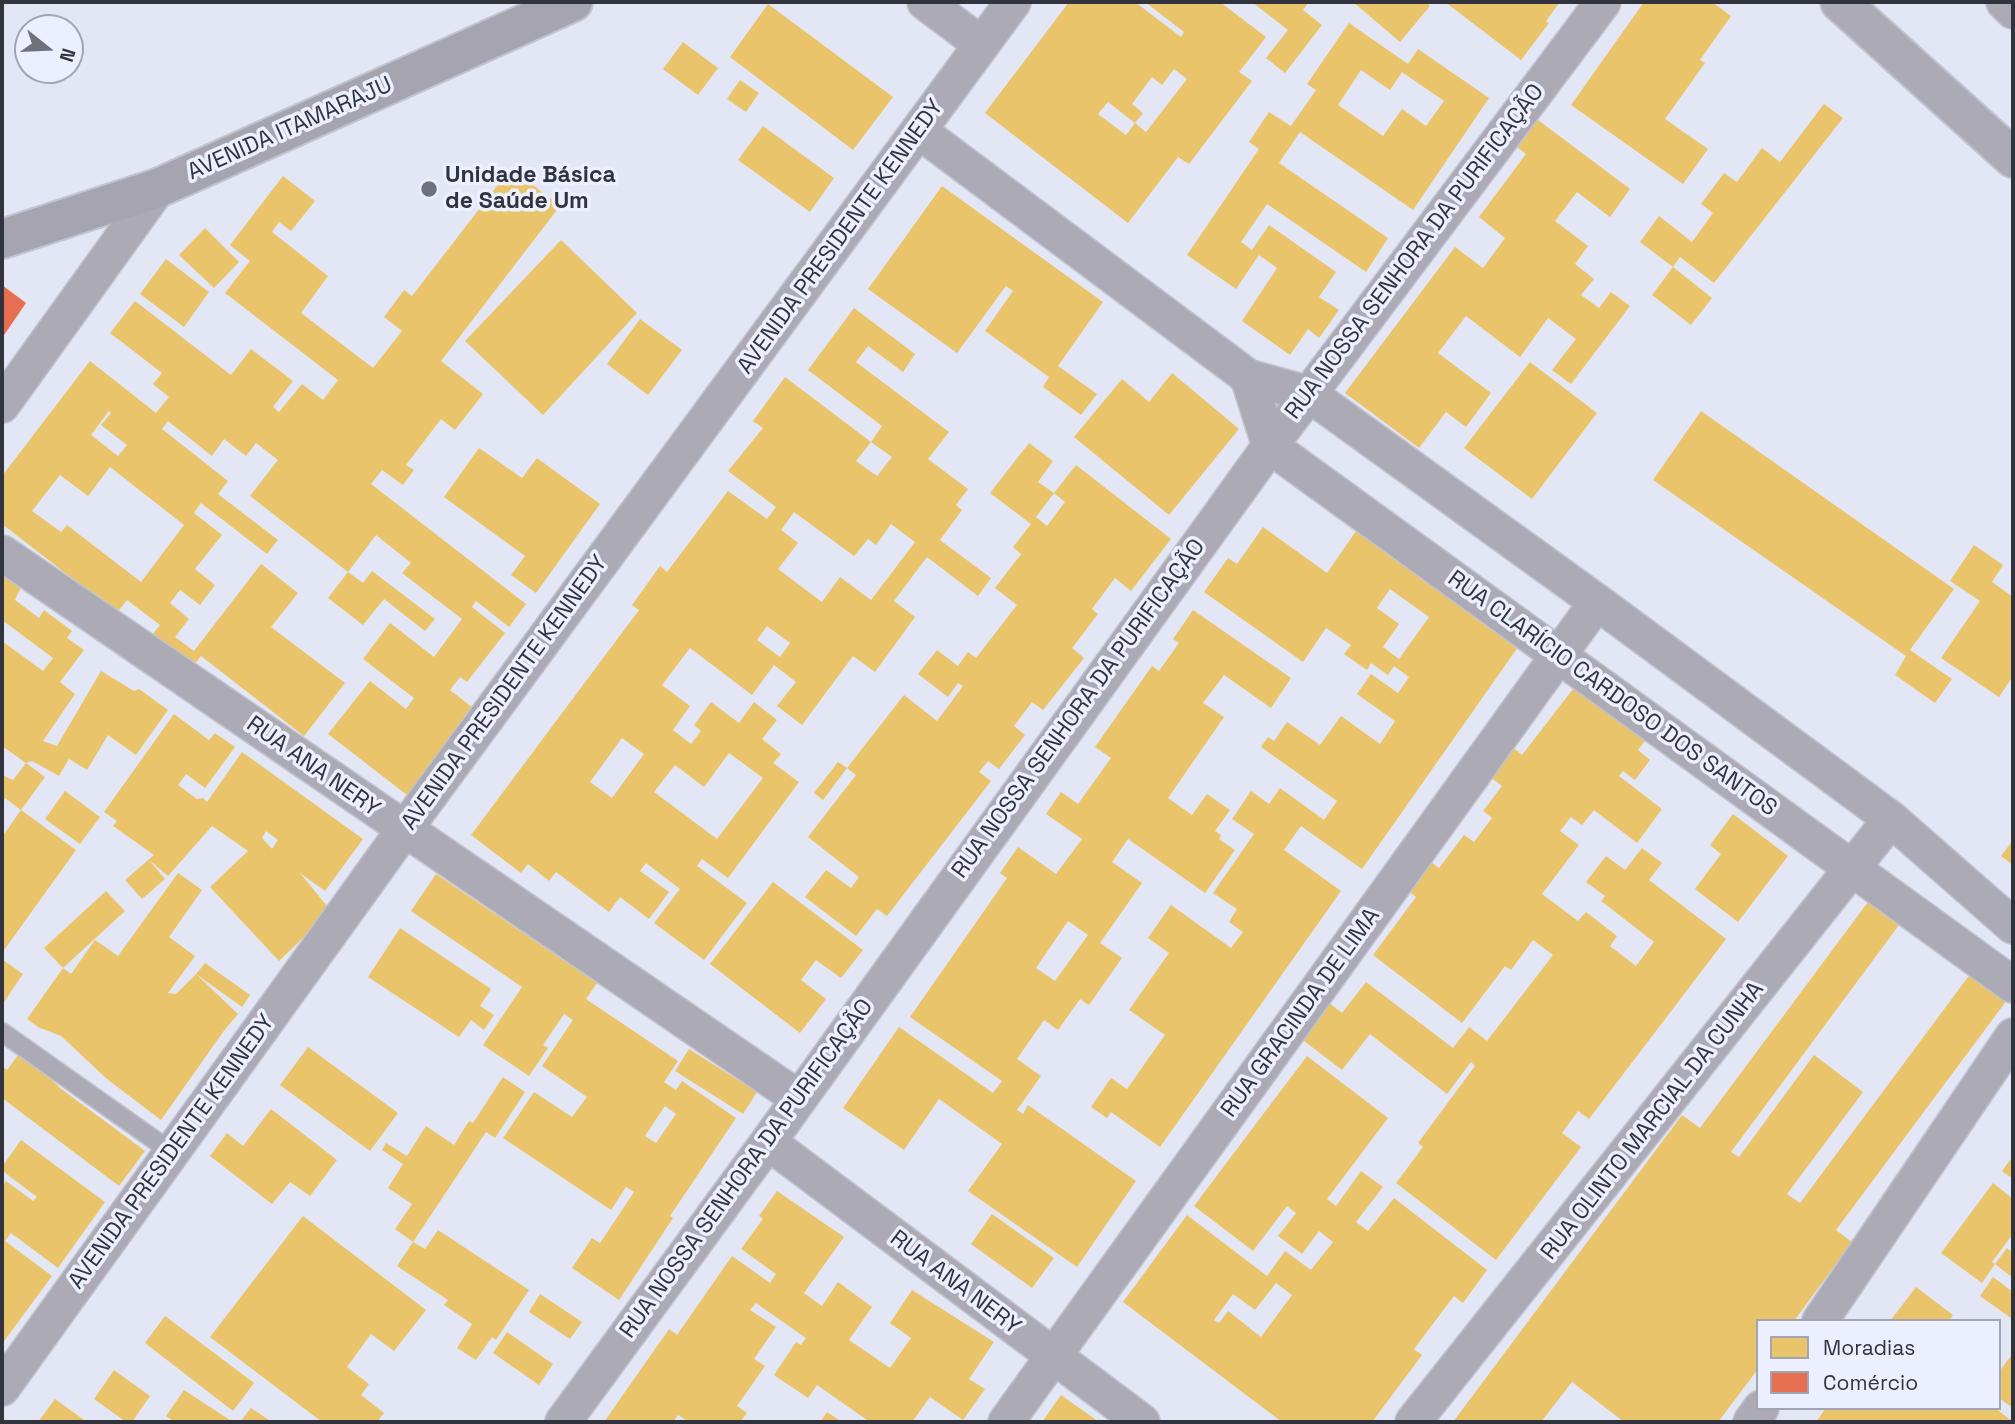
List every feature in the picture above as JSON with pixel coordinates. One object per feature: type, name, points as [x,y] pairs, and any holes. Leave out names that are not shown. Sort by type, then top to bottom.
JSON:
[{"type":"main road","name":"AVENIDA ITAMARAJU","points":[[2,239],[158,188],[573,2]]},
{"type":"street","points":[[925,2],[981,44]]},
{"type":"street","name":"AVENIDA PRESIDENTE KENNEDY","points":[[2,1388],[404,830],[1013,2]]},
{"type":"street","name":"RUA NOSSA SENHORA DA PURIFICAÇÃO","points":[[563,1422],[1270,446],[1603,2]]},
{"type":"street","points":[[1840,2],[2013,158]]},
{"type":"street","points":[[2004,2],[2013,11]]},
{"type":"street","points":[[919,131],[1248,377],[1309,394],[1597,603],[1891,819],[2013,926]]},
{"type":"street","points":[[2,405],[158,188]]},
{"type":"street","points":[[1248,377],[1270,446]]},
{"type":"street","name":"RUA CLARÍCIO CARDOSO DOS SANTOS","points":[[1270,446],[2002,975]]},
{"type":"street","name":"RUA ANA NERY","points":[[2,553],[798,1098]]},
{"type":"street","name":"RUA GRACINDA DE LIMA","points":[[1006,1422],[1597,603]]},
{"type":"street","name":"RUA OLINTO MARCIAL DA CUNHA","points":[[1413,1422],[1891,819]]},
{"type":"street","points":[[2002,975],[2013,937]]},
{"type":"street","points":[[1821,1319],[2013,1036]]},
{"type":"street","name":"RUA ANA NERY","points":[[768,1142],[1142,1422]]},
{"type":"lane","points":[[2,1032],[173,1153]]},
{"type":"building: Moradias","points":[[1069,2],[1135,2],[1181,37],[1184,32],[1145,2],[1220,2],[1266,37],[1239,72],[1252,81],[1189,164],[1178,157],[1128,223],[985,113]],"holes":[[[1174,69],[1187,79],[1146,132],[1135,123],[1143,113],[1132,104],[1152,77],[1162,85]],[[1108,102],[1135,123],[1126,135],[1098,114]]]},
{"type":"building: Moradias","points":[[1252,2],[1309,2],[1303,10],[1322,25],[1285,73],[1266,58],[1288,30]]},
{"type":"building: Moradias","points":[[1353,2],[1426,2],[1430,6],[1400,42]]},
{"type":"building: Moradias","points":[[1445,2],[1560,2],[1546,21],[1549,23],[1521,60]]},
{"type":"building: Moradias","points":[[1644,2],[1712,2],[1731,16],[1700,60],[1705,63],[1665,119],[1708,149],[1683,184],[1571,105]]},
{"type":"building: Moradias","points":[[768,4],[893,97],[853,150],[730,57]]},
{"type":"building: Moradias","points":[[1349,23],[1408,64],[1418,49],[1489,98],[1413,210],[1300,132],[1279,163],[1388,238],[1366,272],[1267,204],[1241,242],[1252,250],[1269,225],[1336,272],[1319,297],[1339,310],[1319,338],[1308,329],[1290,355],[1242,321],[1277,268],[1259,255],[1236,289],[1187,255],[1259,149],[1249,142],[1269,112],[1291,126],[1316,90],[1307,84]],"holes":[[[1361,70],[1390,90],[1402,72],[1444,101],[1426,126],[1402,109],[1383,136],[1338,105]]]},
{"type":"building: Moradias","points":[[683,42],[718,68],[698,95],[663,69]]},
{"type":"building: Moradias","points":[[740,80],[759,93],[746,112],[727,99]]},
{"type":"building: Moradias","points":[[1824,104],[1843,118],[1714,283],[1680,257],[1673,267],[1640,242],[1659,216],[1692,242],[1713,213],[1701,204],[1724,173],[1737,182],[1762,148],[1780,162]]},
{"type":"building: Moradias","points":[[1530,114],[1630,189],[1610,217],[1577,192],[1555,221],[1588,246],[1575,264],[1594,279],[1581,295],[1599,308],[1611,292],[1630,306],[1571,384],[1552,370],[1576,339],[1548,318],[1520,357],[1466,316],[1438,353],[1491,393],[1466,427],[1446,412],[1419,448],[1345,393],[1455,247],[1483,268],[1505,238],[1479,217],[1526,154],[1509,141]]},
{"type":"building: Moradias","points":[[763,126],[834,178],[810,212],[738,160]]},
{"type":"building: Moradias","points":[[511,168],[560,206],[441,361],[483,394],[455,430],[441,419],[406,465],[414,470],[403,485],[382,470],[371,484],[526,604],[509,627],[476,601],[472,607],[505,633],[467,682],[460,677],[450,690],[473,708],[407,795],[328,734],[370,681],[406,709],[414,698],[363,659],[390,623],[434,657],[462,619],[402,573],[411,563],[376,535],[348,572],[250,496],[278,460],[256,443],[246,456],[224,439],[212,456],[168,421],[162,429],[228,481],[218,494],[278,540],[267,554],[201,503],[194,513],[222,535],[195,569],[215,585],[200,605],[180,590],[170,603],[189,619],[175,637],[194,651],[261,564],[298,593],[271,627],[345,683],[304,736],[201,656],[177,687],[137,655],[160,625],[127,600],[117,613],[2,524],[2,476],[90,361],[156,413],[169,397],[153,384],[162,373],[110,333],[135,301],[231,375],[251,349],[293,381],[273,407],[279,412],[302,384],[323,400],[338,380],[225,293],[250,261],[230,245],[283,176],[315,201],[291,231],[279,222],[272,232],[328,276],[301,313],[373,368],[402,331],[384,317],[404,290],[412,296]],"holes":[[[109,411],[111,413],[101,425],[127,445],[118,456],[91,435]],[[110,467],[184,525],[141,582],[67,525],[61,532],[32,511],[60,475],[88,496]]]},
{"type":"building: Moradias","points":[[942,186],[1103,302],[1058,366],[1097,394],[1081,415],[1043,387],[1049,377],[985,331],[1013,291],[1006,286],[957,353],[868,289]]},
{"type":"building: Moradias","points":[[205,228],[239,262],[214,288],[179,255]]},
{"type":"building: Moradias","points":[[561,240],[637,313],[543,415],[465,341]]},
{"type":"building: Moradias","points":[[166,259],[209,292],[184,327],[140,294]]},
{"type":"building: Moradias","points":[[1673,267],[1712,298],[1691,325],[1652,295]]},
{"type":"building: Moradias","points":[[854,308],[915,354],[903,372],[868,346],[856,362],[949,432],[928,459],[968,489],[956,505],[962,510],[940,540],[991,578],[978,596],[927,557],[894,601],[915,617],[875,672],[853,656],[802,725],[777,706],[796,682],[774,665],[752,695],[690,648],[662,685],[690,706],[673,730],[691,744],[701,731],[694,725],[711,702],[739,723],[754,702],[777,720],[762,739],[781,754],[773,763],[799,782],[728,878],[702,859],[697,866],[747,903],[704,960],[654,923],[680,889],[646,863],[640,871],[669,892],[649,919],[620,897],[609,912],[556,872],[549,881],[528,864],[521,873],[471,835],[639,610],[632,605],[660,566],[667,572],[728,491],[767,519],[776,507],[728,471],[763,428],[753,421],[785,377],[871,442],[882,426],[808,370]],"holes":[[[871,442],[892,457],[877,476],[856,461]],[[794,512],[854,556],[868,539],[876,545],[891,524],[915,542],[871,600],[840,577],[822,602],[778,569],[798,543],[781,530]],[[767,626],[790,643],[780,657],[757,640]],[[622,738],[644,754],[612,798],[590,782]],[[729,753],[763,778],[717,839],[654,792],[675,765],[704,787]]]},
{"type":"building: Moradias","points":[[640,319],[682,350],[648,395],[607,364]]},
{"type":"building: Moradias","points":[[1530,362],[1597,413],[1532,499],[1464,448]]},
{"type":"building: Moradias","points":[[1172,373],[1239,429],[1169,515],[1074,437],[1122,379],[1149,402]]},
{"type":"building: Moradias","points":[[1701,411],[1954,589],[1910,650],[1952,679],[1935,703],[1895,675],[1906,656],[1653,480]]},
{"type":"building: Moradias","points":[[1029,443],[1053,461],[1038,482],[1054,493],[1076,465],[1171,539],[1131,591],[1115,578],[1092,609],[1098,614],[1072,648],[1084,658],[1043,710],[1032,702],[1014,726],[1025,735],[999,769],[988,761],[979,772],[991,781],[887,916],[877,909],[856,936],[805,897],[826,870],[851,888],[859,877],[808,837],[856,775],[847,768],[904,695],[937,721],[963,686],[958,683],[948,697],[918,674],[937,650],[958,666],[968,652],[976,658],[1017,605],[995,588],[1021,554],[1013,547],[1031,524],[990,493]],"holes":[[[1054,493],[1065,502],[1047,526],[1036,517]]]},
{"type":"building: Moradias","points":[[479,448],[522,478],[537,458],[600,504],[536,593],[511,575],[525,556],[444,497]]},
{"type":"building: Moradias","points":[[1367,515],[1530,630],[1362,869],[1301,826],[1284,850],[1341,891],[1160,1147],[1111,1112],[1107,1118],[1091,1107],[1111,1078],[1127,1089],[1165,1035],[1129,1010],[1169,953],[1148,938],[1171,905],[1231,948],[1243,932],[1229,922],[1237,909],[1213,893],[1254,834],[1232,819],[1251,791],[1269,804],[1280,788],[1324,820],[1337,801],[1261,747],[1268,737],[1274,741],[1287,722],[1320,745],[1341,716],[1380,744],[1395,721],[1357,694],[1371,674],[1398,693],[1409,677],[1394,666],[1388,675],[1371,663],[1367,670],[1344,654],[1351,645],[1326,628],[1303,662],[1204,592],[1228,558],[1237,564],[1263,527],[1327,573]],"holes":[[[1390,589],[1429,617],[1399,659],[1383,647],[1399,624],[1377,608]]]},
{"type":"building: Moradias","points":[[1974,545],[2003,565],[1992,582],[2013,597],[2013,676],[1999,697],[1941,658],[1980,601],[1950,581]]},
{"type":"building: Moradias","points":[[2,571],[22,585],[15,600],[39,618],[44,610],[72,631],[67,638],[84,650],[60,682],[75,694],[43,741],[57,746],[101,671],[134,691],[139,689],[168,710],[136,755],[108,735],[87,770],[69,759],[59,776],[32,761],[26,763],[2,746],[2,641],[43,671],[53,658],[2,620]]},
{"type":"building: Moradias","points":[[372,571],[435,619],[425,631],[384,599],[363,625],[328,598],[348,572],[363,583]]},
{"type":"building: Moradias","points":[[1193,610],[1291,678],[1271,708],[1224,675],[1203,703],[1224,717],[1168,798],[1192,815],[1207,794],[1230,810],[1215,831],[1221,835],[1219,839],[1235,850],[1205,893],[1128,839],[1112,862],[1142,883],[1100,943],[1122,958],[1089,1005],[1080,999],[1058,1030],[1044,1020],[1017,1059],[1041,1076],[1017,1110],[1023,1114],[1028,1105],[1136,1181],[1077,1267],[968,1191],[1002,1144],[939,1099],[904,1150],[843,1108],[899,1027],[993,1093],[1002,1081],[910,1017],[1007,878],[1000,873],[1018,847],[1056,874],[1082,839],[1046,814],[1061,792],[1078,804],[1111,758],[1095,747],[1152,666],[1159,671],[1179,643],[1173,639]],"holes":[[[1068,921],[1088,935],[1055,981],[1036,968]]]},
{"type":"building: Moradias","points":[[1590,667],[1660,721],[1638,750],[1650,760],[1635,780],[1623,771],[1619,776],[1662,809],[1637,843],[1594,810],[1582,825],[1571,817],[1560,831],[1579,845],[1542,894],[1578,921],[1586,912],[1617,936],[1610,946],[1636,966],[1654,942],[1601,901],[1605,896],[1586,882],[1606,856],[1625,870],[1642,848],[1662,863],[1649,880],[1726,939],[1589,1119],[1578,1111],[1562,1133],[1581,1147],[1496,1260],[1396,1183],[1423,1147],[1418,1143],[1475,1066],[1471,1062],[1447,1094],[1370,1034],[1342,1070],[1295,1034],[1323,998],[1342,1013],[1366,982],[1453,1048],[1469,1027],[1487,1041],[1553,955],[1533,940],[1511,970],[1505,966],[1462,1023],[1373,955],[1416,897],[1403,887],[1426,858],[1439,868],[1464,835],[1474,842],[1492,818],[1483,811],[1502,786],[1486,774],[1509,744],[1522,755]]},
{"type":"building: Moradias","points":[[174,714],[209,740],[215,733],[235,747],[205,788],[186,774],[178,785],[197,799],[203,798],[207,802],[242,752],[363,839],[325,891],[300,873],[331,911],[279,961],[210,887],[248,851],[212,826],[168,876],[149,860],[165,879],[142,899],[125,880],[154,855],[113,826],[117,821],[104,812]],"holes":[[[266,831],[278,840],[272,849],[262,838]]]},
{"type":"building: Moradias","points":[[838,762],[847,768],[823,800],[814,793]]},
{"type":"building: Moradias","points":[[26,763],[45,777],[21,810],[5,798],[2,805],[2,775],[13,780]]},
{"type":"building: Moradias","points":[[65,791],[100,817],[80,844],[45,819]]},
{"type":"building: Moradias","points":[[21,810],[76,850],[2,953],[2,837]]},
{"type":"building: Moradias","points":[[1733,814],[1788,856],[1738,922],[1695,889],[1721,854],[1710,845]]},
{"type":"building: Moradias","points":[[2013,840],[2013,865],[2001,856]]},
{"type":"building: Moradias","points":[[178,873],[202,890],[169,937],[195,956],[168,993],[176,994],[196,974],[238,1014],[161,1120],[107,1079],[61,1036],[38,1027],[27,1019],[63,968],[71,974],[95,940],[118,956]]},
{"type":"building: Moradias","points":[[436,874],[597,983],[586,999],[678,1061],[664,1082],[676,1090],[682,1081],[736,1118],[670,1216],[673,1218],[619,1300],[572,1268],[592,1238],[600,1243],[634,1192],[626,1187],[611,1210],[503,1138],[534,1092],[572,1117],[587,1097],[542,1066],[573,1020],[564,1014],[543,1045],[548,1048],[529,1076],[483,1045],[522,987],[411,911]],"holes":[[[665,1106],[676,1114],[656,1143],[645,1136]]]},
{"type":"building: Moradias","points":[[773,882],[863,950],[841,978],[816,960],[801,980],[826,999],[800,1033],[710,964]]},
{"type":"building: Moradias","points":[[106,891],[125,911],[63,968],[44,948]]},
{"type":"building: Moradias","points":[[1871,898],[1902,921],[1731,1152],[1739,1157],[1814,1055],[1863,1092],[1787,1194],[1800,1203],[1971,973],[2007,1000],[1836,1230],[1852,1242],[1795,1319],[1756,1319],[1756,1372],[1718,1422],[1624,1422],[1572,1382],[1541,1422],[1453,1422],[1682,1115],[1700,1128]]},
{"type":"building: Moradias","points":[[400,928],[491,989],[480,1006],[494,1015],[484,1030],[471,1020],[459,1037],[368,977]]},
{"type":"building: Moradias","points":[[3,960],[23,974],[2,1005],[2,962]]},
{"type":"building: Moradias","points":[[205,963],[250,995],[242,1007],[196,974]]},
{"type":"building: Moradias","points":[[308,1047],[398,1113],[370,1151],[280,1085]]},
{"type":"building: Moradias","points":[[689,1049],[757,1092],[743,1114],[675,1071]]},
{"type":"building: Moradias","points":[[18,1055],[44,1072],[60,1088],[145,1151],[119,1186],[2,1098],[2,1066],[7,1070]]},
{"type":"building: Moradias","points":[[1307,1056],[1388,1118],[1327,1199],[1336,1206],[1361,1171],[1383,1187],[1356,1222],[1368,1231],[1394,1198],[1487,1270],[1463,1303],[1454,1296],[1414,1349],[1422,1355],[1372,1422],[1282,1422],[1123,1302],[1187,1215],[1267,1276],[1285,1251],[1311,1270],[1333,1242],[1319,1231],[1302,1254],[1278,1236],[1296,1213],[1287,1206],[1253,1251],[1194,1206]],"holes":[[[1276,1283],[1292,1295],[1261,1337],[1228,1311],[1219,1323],[1214,1320],[1233,1294],[1255,1310]]]},
{"type":"building: Moradias","points":[[503,1077],[525,1092],[495,1138],[486,1132],[413,1242],[395,1229],[412,1204],[388,1188],[403,1164],[382,1150],[386,1143],[407,1156],[426,1126],[454,1145],[469,1121],[473,1123]]},
{"type":"building: Moradias","points":[[271,1109],[337,1160],[310,1196],[290,1182],[272,1204],[210,1156],[227,1133],[243,1146]]},
{"type":"building: Moradias","points":[[21,1140],[105,1202],[58,1268],[11,1233],[5,1241],[52,1276],[2,1344],[2,1187],[6,1181],[33,1201],[37,1197],[4,1172],[2,1175],[2,1162],[4,1164]]},
{"type":"building: Moradias","points":[[2013,1156],[2013,1179],[2002,1171]]},
{"type":"building: Moradias","points":[[1993,1183],[2013,1199],[2013,1234],[1992,1262],[1995,1264],[1982,1283],[1941,1253]]},
{"type":"building: Moradias","points":[[777,1191],[844,1237],[804,1293],[822,1306],[838,1282],[872,1307],[849,1340],[890,1368],[911,1338],[890,1323],[912,1290],[994,1342],[969,1379],[985,1389],[963,1420],[930,1397],[912,1422],[870,1422],[817,1385],[808,1398],[774,1375],[796,1342],[801,1345],[806,1338],[756,1303],[750,1310],[776,1327],[754,1359],[765,1366],[737,1406],[747,1413],[740,1422],[689,1422],[678,1415],[673,1422],[604,1422],[669,1329],[677,1335],[732,1256],[770,1283],[776,1274],[741,1249],[763,1219],[759,1216]]},
{"type":"building: Moradias","points":[[992,1214],[1054,1258],[1032,1288],[971,1244]]},
{"type":"building: Moradias","points":[[303,1216],[426,1310],[394,1351],[371,1334],[347,1367],[369,1384],[361,1395],[384,1413],[377,1422],[322,1422],[210,1337]]},
{"type":"building: Moradias","points":[[438,1230],[529,1290],[496,1340],[492,1337],[476,1360],[457,1348],[472,1324],[444,1305],[448,1300],[397,1266],[413,1242],[425,1249]]},
{"type":"building: Moradias","points":[[2007,1248],[2013,1253],[2013,1278],[1995,1264]]},
{"type":"building: Moradias","points":[[1993,1277],[2013,1292],[2011,1318],[1980,1296]]},
{"type":"building: Moradias","points":[[1916,1287],[1953,1315],[1950,1319],[1892,1319]]},
{"type":"building: Moradias","points":[[540,1294],[582,1322],[570,1339],[529,1312]]},
{"type":"building: Moradias","points":[[165,1316],[254,1383],[233,1411],[145,1343]]},
{"type":"building: Moradias","points":[[507,1332],[553,1364],[539,1385],[493,1353]]},
{"type":"building: Moradias","points":[[2010,1357],[2013,1359],[2013,1408],[2001,1399],[2001,1369]]},
{"type":"building: Moradias","points":[[114,1370],[150,1396],[132,1422],[126,1422],[94,1399]]},
{"type":"building: Moradias","points":[[184,1390],[233,1422],[175,1422],[166,1416]]},
{"type":"building: Moradias","points":[[1061,1395],[1099,1422],[1042,1422]]},
{"type":"building: Moradias","points":[[55,1399],[87,1422],[38,1422]]},
{"type":"building: Moradias","points":[[251,1408],[272,1422],[240,1422]]},
{"type":"building: Moradias","points":[[1825,1410],[1998,1410],[2013,1422],[1816,1422]]},
{"type":"building: Moradias","points":[[827,1412],[842,1422],[820,1422]]},
{"type":"building: Comércio","points":[[2,285],[26,303],[2,338]]},
{"type":"place","name":"Unidade Básica de Saúde Um","points":[[429,189]]}]
